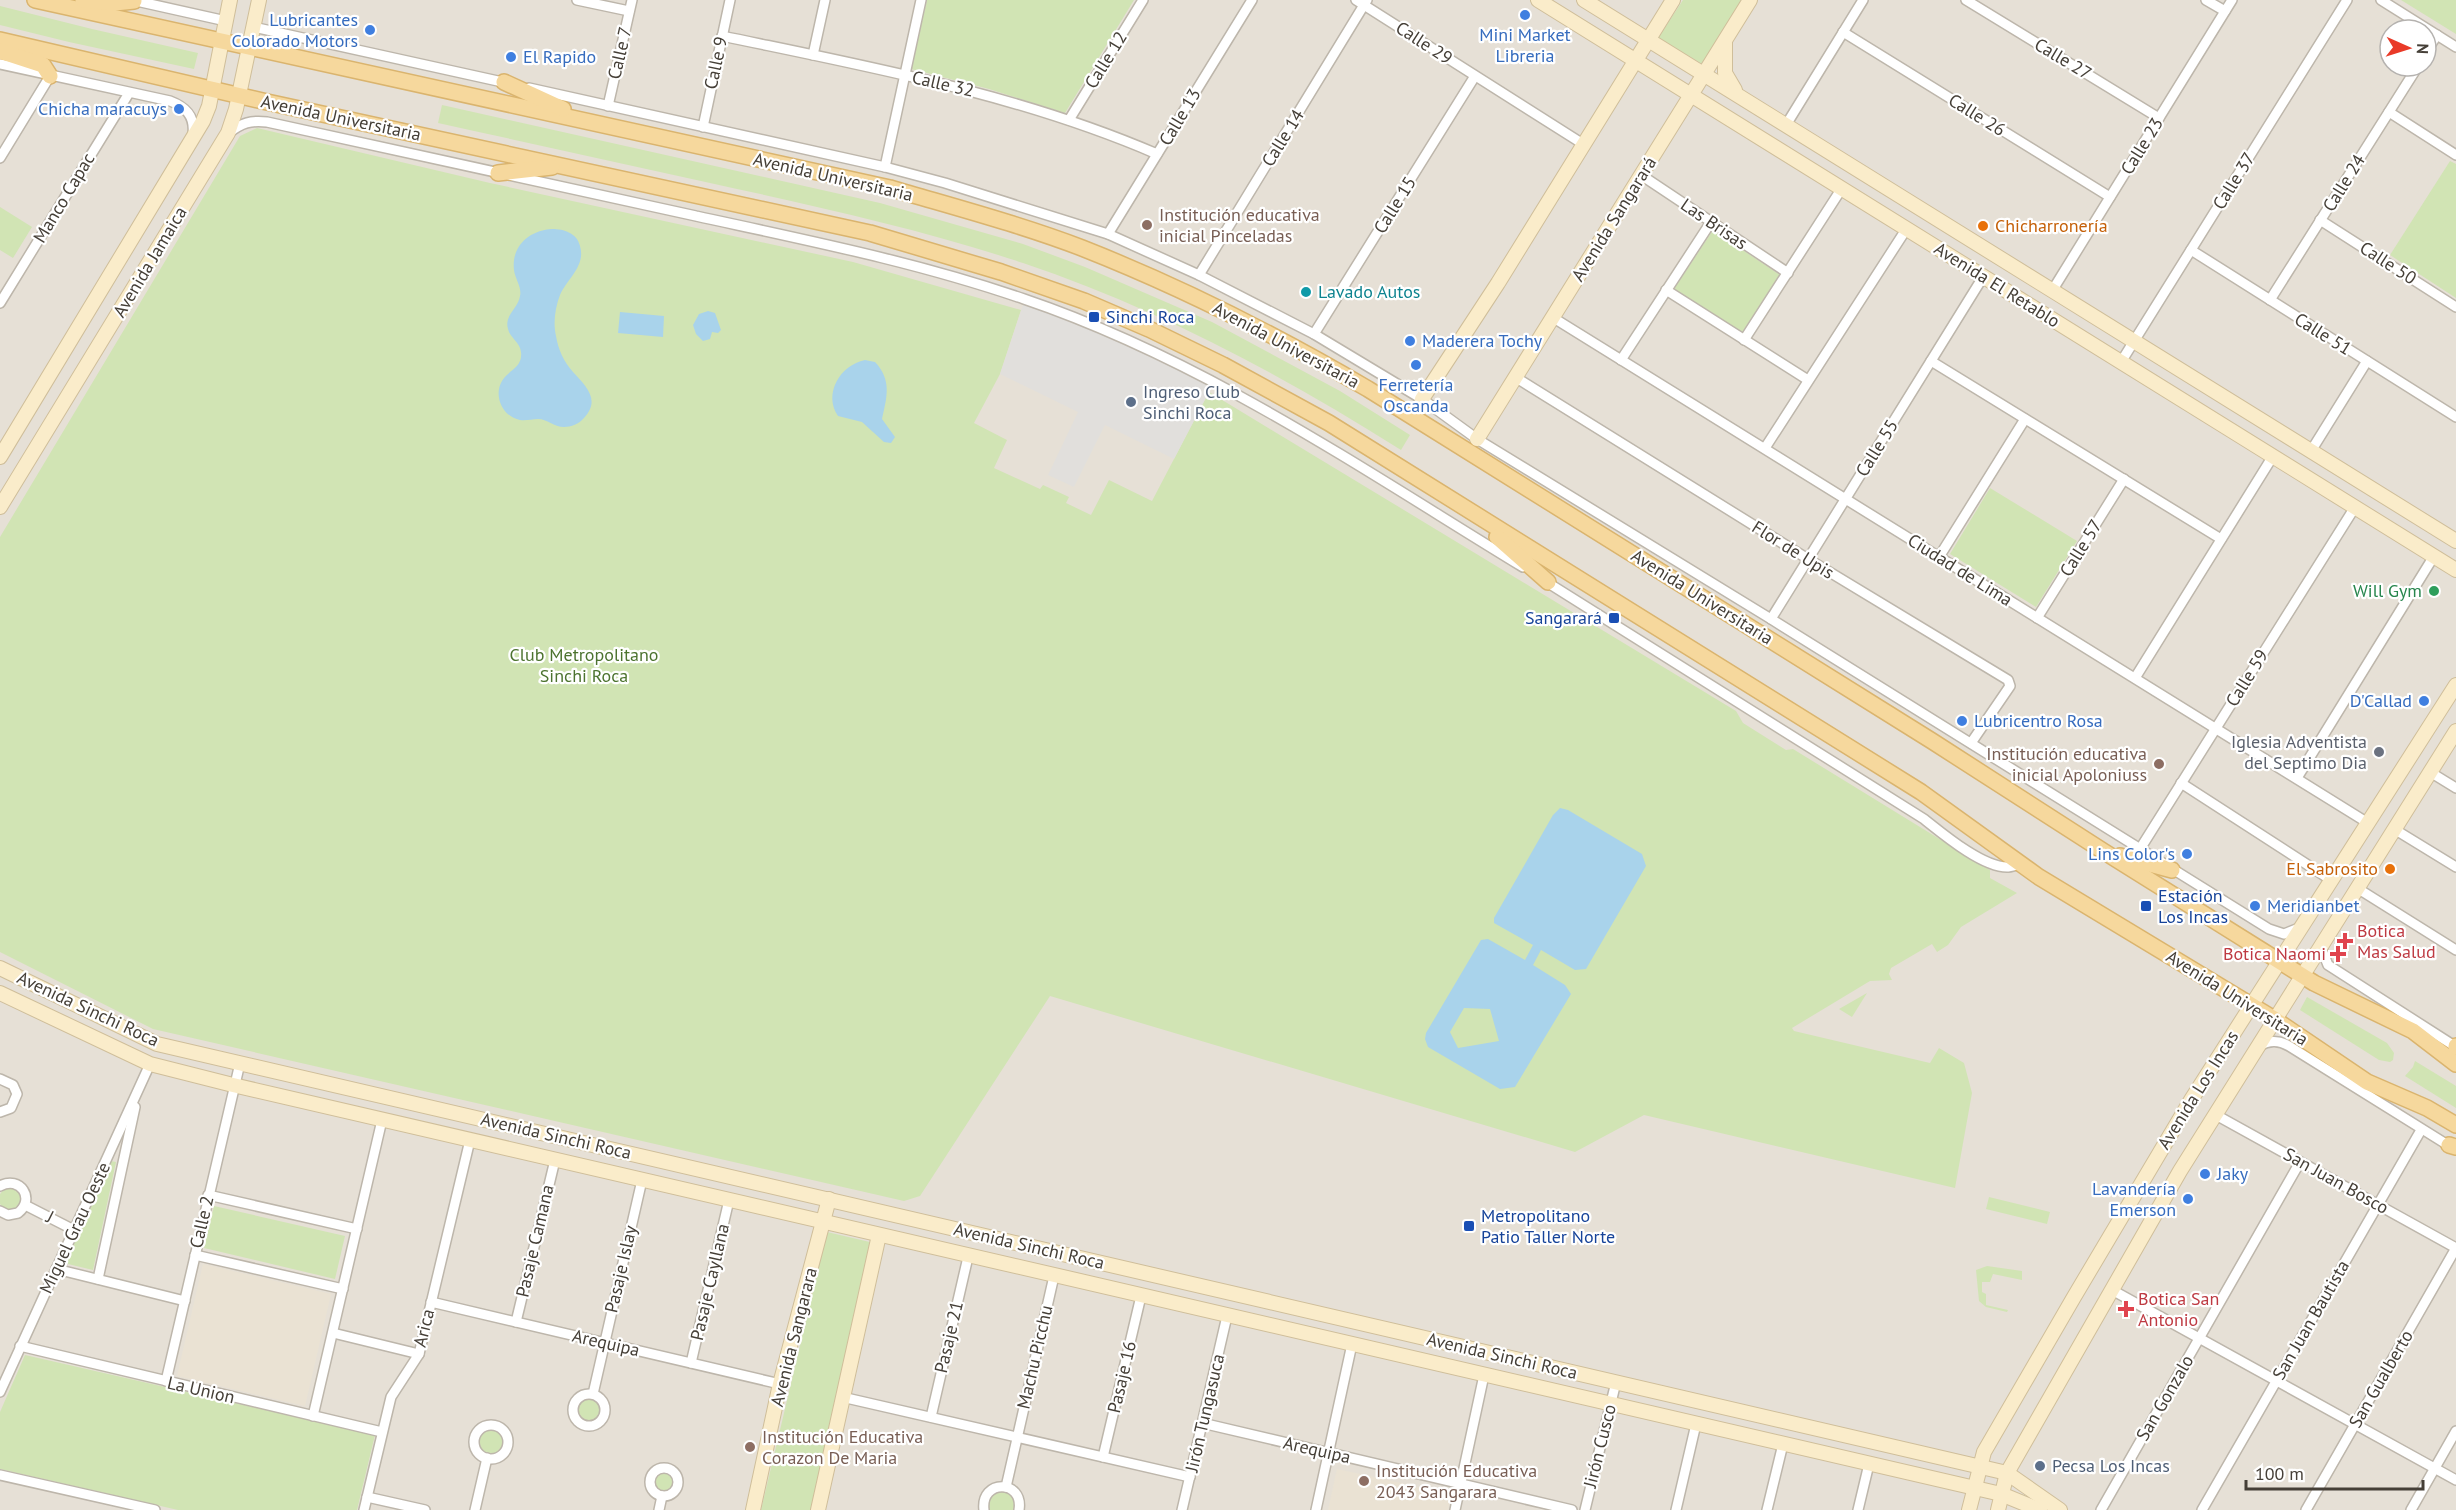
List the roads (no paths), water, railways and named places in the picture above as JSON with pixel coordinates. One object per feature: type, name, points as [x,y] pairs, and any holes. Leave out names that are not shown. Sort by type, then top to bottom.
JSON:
[{"type":"main road","name":"Avenida Universitaria","points":[[35,0],[890,188],[985,215],[1080,247],[1218,307],[1323,362],[1415,418],[2331,993],[2413,1031],[2456,1064]]},
{"type":"main road","points":[[83,0],[115,3],[134,0]]},
{"type":"main road","name":"Avenida Jamaica","points":[[0,456],[203,121],[212,89],[230,0]]},
{"type":"main road","name":"Avenida Jamaica","points":[[0,507],[228,133],[239,95],[259,0]]},
{"type":"main road","name":"Avenida El Retablo","points":[[1538,0],[2456,570]]},
{"type":"main road","name":"Avenida El Retablo","points":[[1584,0],[2456,541]]},
{"type":"main road","points":[[1422,399],[1673,0]]},
{"type":"main road","name":"Avenida Sangarará","points":[[1477,439],[1750,0]]},
{"type":"main road","name":"Avenida Universitaria","points":[[0,40],[239,95],[870,233],[1001,272],[1084,301],[1223,364],[1329,423],[1921,792],[2021,864],[2274,1019],[2367,1082],[2427,1108],[2456,1125]]},
{"type":"main road","points":[[1725,41],[1725,74],[1738,94]]},
{"type":"main road","points":[[0,51],[43,65],[50,76]]},
{"type":"main road","points":[[504,82],[587,122]]},
{"type":"main road","points":[[498,173],[563,166]]},
{"type":"main road","points":[[1482,518],[1496,536],[1548,582]]},
{"type":"main road","name":"Avenida Los Incas","points":[[1969,1510],[1984,1452],[2157,1158],[2250,1006],[2456,685]]},
{"type":"main road","name":"Avenida Los Incas","points":[[1998,1510],[2007,1473],[2180,1171],[2456,731]]},
{"type":"main road","points":[[2380,804],[2397,824]]},
{"type":"main road","points":[[2103,851],[2172,870]]},
{"type":"main road","name":"Avenida Sinchi Roca","points":[[0,968],[157,1044],[1979,1466],[2007,1473],[2061,1510]]},
{"type":"main road","name":"Avenida Sinchi Roca","points":[[0,993],[150,1064],[968,1257],[2001,1494],[2040,1510]]},
{"type":"main road","points":[[2157,1158],[2180,1171]]},
{"type":"main road","name":"Avenida Sangarara","points":[[753,1510],[780,1384],[828,1199]]},
{"type":"main road","points":[[922,1245],[925,1222]]},
{"type":"main road","points":[[818,1510],[879,1235]]},
{"type":"street","points":[[134,0],[226,21]]},
{"type":"street","points":[[577,0],[629,11]]},
{"type":"street","name":"Calle 7","points":[[608,106],[632,0]]},
{"type":"street","name":"Calle 9","points":[[702,127],[730,0]]},
{"type":"street","points":[[813,55],[825,0]]},
{"type":"street","points":[[885,167],[921,0]]},
{"type":"street","name":"Calle 12","points":[[1069,120],[1143,0]]},
{"type":"street","name":"Calle 13","points":[[1108,234],[1252,0]]},
{"type":"street","points":[[1786,125],[1863,0]]},
{"type":"street","name":"Calle 27","points":[[1966,0],[2159,118]]},
{"type":"street","points":[[2206,0],[2225,11]]},
{"type":"street","name":"Calle 23","points":[[2052,291],[2232,0]]},
{"type":"street","name":"Calle 37","points":[[2121,362],[2347,0]]},
{"type":"street","points":[[2381,0],[2410,18]]},
{"type":"street","name":"Calle 29","points":[[1362,2],[1583,144]]},
{"type":"street","name":"Calle 14","points":[[1199,275],[1362,2]]},
{"type":"street","name":"Avenida Universitaria","points":[[253,27],[885,167],[1108,234],[1199,275],[1314,334],[1422,399],[1477,439],[1971,743],[2172,870],[2278,933],[2291,933],[2301,927]]},
{"type":"street","name":"Calle 26","points":[[1844,32],[2110,197]]},
{"type":"street","name":"Calle 32","points":[[722,36],[984,93],[1069,120],[1157,154]]},
{"type":"street","points":[[2438,36],[2456,47]]},
{"type":"street","points":[[0,64],[170,101],[183,106],[194,124],[193,139]]},
{"type":"street","points":[[0,158],[50,76]]},
{"type":"street","name":"Calle 15","points":[[1314,334],[1475,76]]},
{"type":"street","name":"Calle 24","points":[[2270,300],[2410,78]]},
{"type":"street","name":"Manco Capac","points":[[0,303],[129,93]]},
{"type":"street","points":[[2389,112],[2456,155]]},
{"type":"street","name":"Avenida Universitaria","points":[[228,133],[253,120],[267,122],[886,258],[1025,299],[1129,341],[1224,388],[1329,447],[1924,819],[1958,844],[1995,865],[2007,867],[2021,864]]},
{"type":"street","name":"Las Brisas","points":[[1641,175],[1788,273]]},
{"type":"street","points":[[1744,340],[1842,188]]},
{"type":"street","name":"Calle 50","points":[[2320,220],[2456,307]]},
{"type":"street","points":[[1621,360],[1711,222]]},
{"type":"street","points":[[1765,448],[1907,228]]},
{"type":"street","name":"Calle 51","points":[[2190,250],[2456,417]]},
{"type":"street","name":"Calle 55","points":[[1771,619],[1983,277]]},
{"type":"street","points":[[1666,290],[1808,380]]},
{"type":"street","name":"Ciudad de Lima","points":[[1552,317],[2368,823]]},
{"type":"street","points":[[1931,361],[2222,539]]},
{"type":"street","points":[[2311,451],[2367,361]]},
{"type":"street","name":"Flor de Upis","points":[[1515,376],[1808,560],[2008,680],[2010,686],[1971,743]]},
{"type":"street","points":[[1939,557],[2025,419]]},
{"type":"street","points":[[2135,678],[2273,456]]},
{"type":"street","name":"Calle 57","points":[[2037,618],[2124,479]]},
{"type":"street","name":"Calle 59","points":[[2140,849],[2355,507]]},
{"type":"street","points":[[2297,778],[2434,556]]},
{"type":"street","points":[[2430,772],[2456,788]]},
{"type":"street","points":[[2181,783],[2331,880]]},
{"type":"street","points":[[2397,824],[2456,867]]},
{"type":"street","points":[[2357,888],[2456,950]]},
{"type":"street","points":[[2325,940],[2322,950],[2328,965],[2456,1047]]},
{"type":"street","name":"Avenida Universitaria","points":[[2257,1047],[2266,1042],[2280,1041],[2286,1044],[2421,1130],[2454,1147]]},
{"type":"street","name":"Calle 2","points":[[166,1382],[233,1085],[240,1063]]},
{"type":"street","name":"Miguel Grau Oeste","points":[[0,1392],[150,1064]]},
{"type":"street","points":[[0,1079],[13,1085],[17,1094],[11,1108],[0,1112]]},
{"type":"street","points":[[98,1279],[139,1090]]},
{"type":"street","name":"San Juan Bosco","points":[[2216,1115],[2456,1248]]},
{"type":"street","points":[[314,1416],[382,1120]]},
{"type":"street","name":"San Juan Bautista","points":[[2202,1510],[2421,1130]]},
{"type":"street","name":"Arica","points":[[364,1510],[391,1396],[419,1354],[470,1140]]},
{"type":"street","name":"Pasaje Camana","points":[[516,1322],[555,1160]]},
{"type":"street","name":"San Gonzalo","points":[[2101,1510],[2300,1162]]},
{"type":"street","name":"Pasaje Islay","points":[[593,1394],[642,1180]]},
{"type":"street","name":"J","points":[[0,1186],[10,1182],[20,1185],[26,1194],[25,1205],[18,1213],[13,1215],[0,1211]]},
{"type":"street","points":[[208,1195],[357,1229]]},
{"type":"street","name":"Pasaje Cayllana","points":[[691,1363],[729,1200]]},
{"type":"street","name":"J","points":[[25,1205],[74,1230]]},
{"type":"street","name":"San Gualberto","points":[[2306,1510],[2456,1248]]},
{"type":"street","points":[[195,1255],[343,1289]]},
{"type":"street","name":"Pasaje 21","points":[[932,1417],[968,1257]]},
{"type":"street","points":[[56,1269],[185,1301]]},
{"type":"street","name":"Machu Picchu","points":[[1006,1487],[1054,1276]]},
{"type":"street","points":[[2112,1290],[2456,1480]]},
{"type":"street","name":"Pasaje 16","points":[[1103,1457],[1141,1296]]},
{"type":"street","name":"Arequipa","points":[[431,1302],[780,1384]]},
{"type":"street","name":"Jirón Tungasuca","points":[[1182,1510],[1227,1316]]},
{"type":"street","points":[[333,1333],[419,1354]]},
{"type":"street","points":[[1316,1510],[1352,1344]]},
{"type":"street","name":"La Union","points":[[20,1346],[382,1432]]},
{"type":"street","points":[[0,1383],[8,1372]]},
{"type":"street","points":[[1455,1510],[1484,1375]]},
{"type":"street","name":"Jirón Cusco","points":[[1584,1510],[1616,1382]]},
{"type":"street","points":[[842,1397],[1190,1477]]},
{"type":"street","name":"Arequipa","points":[[1202,1423],[1572,1510]]},
{"type":"street","points":[[1676,1510],[1696,1424]]},
{"type":"street","points":[[2411,1510],[2456,1431]]},
{"type":"street","points":[[1767,1510],[1783,1444]]},
{"type":"street","points":[[475,1510],[487,1458]]},
{"type":"street","points":[[1858,1510],[1869,1464]]},
{"type":"street","points":[[0,1475],[155,1510]]},
{"type":"street","points":[[984,1510],[984,1502],[989,1491],[1000,1487],[1012,1490],[1019,1499],[1019,1510]]},
{"type":"street","points":[[659,1510],[662,1496]]},
{"type":"street","points":[[367,1497],[425,1510]]},
{"type":"water","points":[[552,229],[573,235],[580,246],[581,253],[575,272],[560,295],[555,326],[562,355],[587,388],[591,405],[582,420],[567,427],[560,427],[541,419],[514,418],[504,410],[499,399],[499,387],[502,381],[520,362],[521,357],[520,349],[509,332],[507,324],[520,296],[514,270],[516,254],[519,247],[530,236],[536,232]]},
{"type":"water","points":[[708,311],[715,313],[721,330],[718,333],[712,332],[710,339],[703,341],[696,334],[693,325],[699,314]]},
{"type":"water","points":[[620,312],[664,316],[663,337],[618,333]]},
{"type":"water","points":[[865,360],[875,362],[884,375],[887,389],[882,419],[895,437],[891,443],[884,442],[862,422],[838,416],[834,407],[832,399],[836,382],[848,368]]},
{"type":"water","points":[[1560,808],[1568,810],[1642,854],[1646,866],[1586,969],[1575,970],[1541,950],[1533,965],[1565,985],[1571,994],[1515,1087],[1500,1089],[1428,1047],[1425,1039],[1426,1033],[1481,940],[1488,939],[1525,960],[1533,945],[1494,923],[1494,918],[1553,815]],"holes":[[[1464,1008],[1490,1009],[1499,1041],[1458,1048],[1450,1032]]]},
{"type":"place","name":"Mini Market Libreria","points":[[1525,15]]},
{"type":"place","name":"Lubricantes Colorado Motors","points":[[370,30]]},
{"type":"place","name":"El Rapido","points":[[511,57]]},
{"type":"place","name":"Chicha maracuys","points":[[179,109]]},
{"type":"place","name":"Institución educativa inicial Pinceladas","points":[[1147,225]]},
{"type":"place","name":"Chicharronería","points":[[1983,226]]},
{"type":"place","name":"Lavado Autos","points":[[1306,292]]},
{"type":"place","name":"Sinchi Roca","points":[[1094,317]]},
{"type":"place","name":"Maderera Tochy","points":[[1410,341]]},
{"type":"place","name":"Ferretería Oscanda","points":[[1416,365]]},
{"type":"place","name":"Ingreso Club Sinchi Roca","points":[[1131,402]]},
{"type":"place","name":"Will Gym","points":[[2434,591]]},
{"type":"place","name":"Sangarará","points":[[1614,618]]},
{"type":"place","name":"D'Callad","points":[[2424,701]]},
{"type":"place","name":"Lubricentro Rosa","points":[[1962,721]]},
{"type":"place","name":"Iglesia Adventista del Septimo Dia","points":[[2379,752]]},
{"type":"place","name":"Institución educativa inicial Apoloniuss","points":[[2159,764]]},
{"type":"place","name":"Lins Color's","points":[[2187,854]]},
{"type":"place","name":"El Sabrosito","points":[[2390,869]]},
{"type":"place","name":"Estación Los Incas","points":[[2146,906]]},
{"type":"place","name":"Meridianbet","points":[[2255,906]]},
{"type":"place","name":"Botica Mas Salud","points":[[2345,941]]},
{"type":"place","name":"Botica Naomi","points":[[2338,954]]},
{"type":"place","name":"Jaky","points":[[2205,1174]]},
{"type":"place","name":"Lavandería Emerson","points":[[2188,1199]]},
{"type":"place","name":"Metropolitano Patio Taller Norte","points":[[1469,1226]]},
{"type":"place","name":"Botica San Antonio","points":[[2126,1309]]},
{"type":"place","name":"Institución Educativa Corazon De Maria","points":[[750,1447]]},
{"type":"place","name":"Pecsa Los Incas","points":[[2040,1466]]},
{"type":"place","name":"Institución Educativa 2043 Sangarara","points":[[1364,1481]]},
{"type":"park label","name":"Club Metropolitano Sinchi Roca","points":[[584,665]]}]
